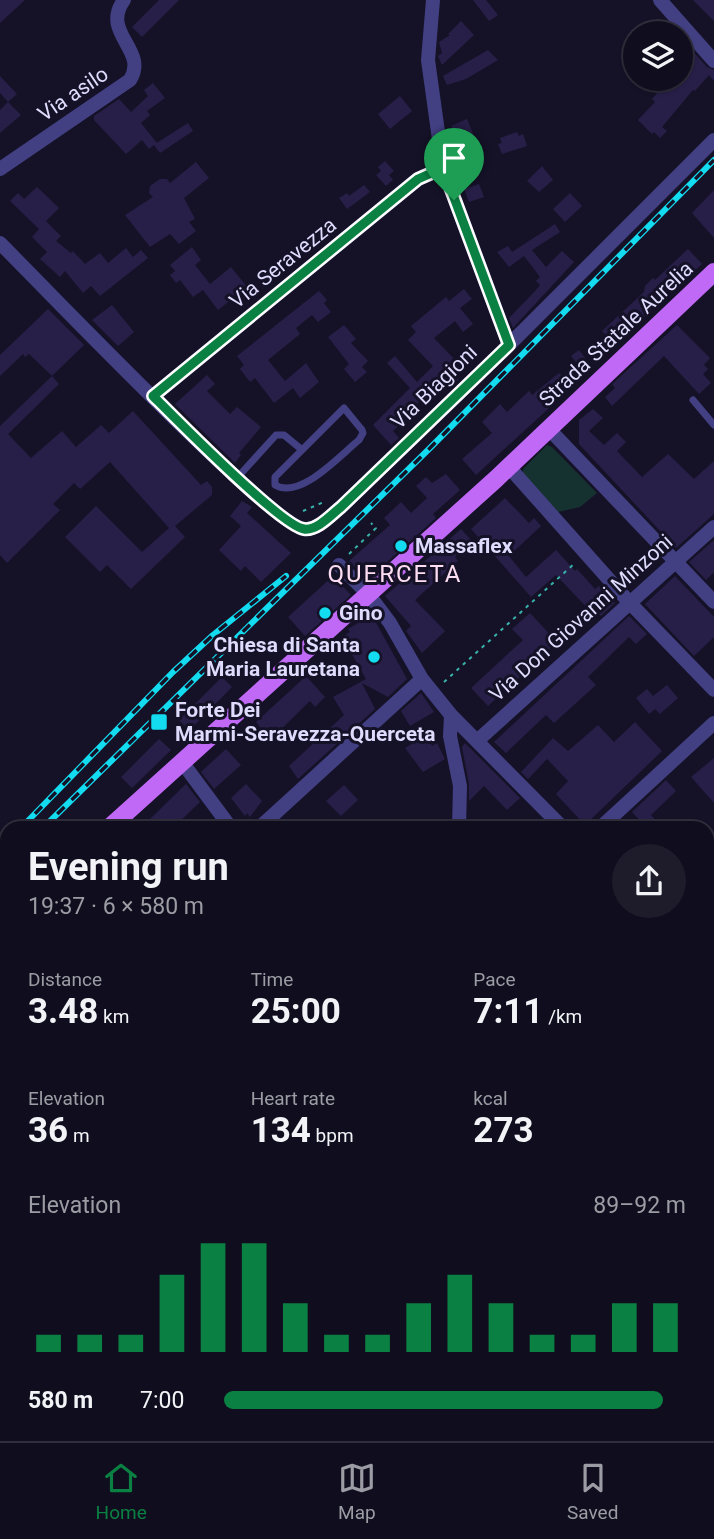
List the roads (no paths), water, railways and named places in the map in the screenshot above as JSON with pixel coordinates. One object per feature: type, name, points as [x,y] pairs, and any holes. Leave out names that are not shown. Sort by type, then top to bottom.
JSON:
[{"type":"main road","name":"Strada Statale Aurelia","points":[[118,821],[509,467],[714,272]]},
{"type":"street","name":"Via asilo","points":[[0,169],[130,80],[135,72],[135,62],[116,20],[116,12],[124,0]]},
{"type":"street","points":[[433,0],[428,60],[443,168],[509,345]]},
{"type":"street","points":[[660,0],[714,61]]},
{"type":"street","name":"Via Biagioni","points":[[237,478],[290,523],[304,529],[315,527],[341,507],[509,345],[714,140]]},
{"type":"street","name":"Via Seravezza","points":[[153,396],[418,179],[443,168]]},
{"type":"street","points":[[0,243],[237,478]]},
{"type":"street","points":[[548,428],[714,602]]},
{"type":"street","points":[[509,467],[629,602],[714,690]]},
{"type":"street","name":"Via Don Giovanni Minzoni","points":[[477,741],[714,527]]},
{"type":"street","points":[[339,565],[369,595],[390,623],[422,679],[451,715],[556,821]]},
{"type":"street","points":[[267,821],[422,679]]},
{"type":"street","points":[[451,715],[450,736],[460,786],[459,821]]},
{"type":"street","points":[[608,821],[714,723]]},
{"type":"street","points":[[182,762],[226,821]]},
{"type":"lane","points":[[693,400],[714,425]]},
{"type":"lane","points":[[344,408],[363,433],[359,440],[299,488],[281,489],[275,485],[275,477],[301,449],[344,408]]},
{"type":"lane","points":[[237,478],[276,435],[284,435],[301,449]]},
{"type":"railway","points":[[50,821],[430,448],[714,160]]},
{"type":"railway","points":[[28,821],[173,672],[213,635],[286,576]]},
{"type":"place","name":"Massaflex","points":[[401,546]]},
{"type":"place","name":"Gino","points":[[325,613]]},
{"type":"place","name":"Chiesa di Santa Maria Lauretana","points":[[374,657]]},
{"type":"place","name":"Forte Dei Marmi-Seravezza-Querceta","points":[[159,722]]},
{"type":"district","name":"QUERCETA","points":[[395,574]]}]
